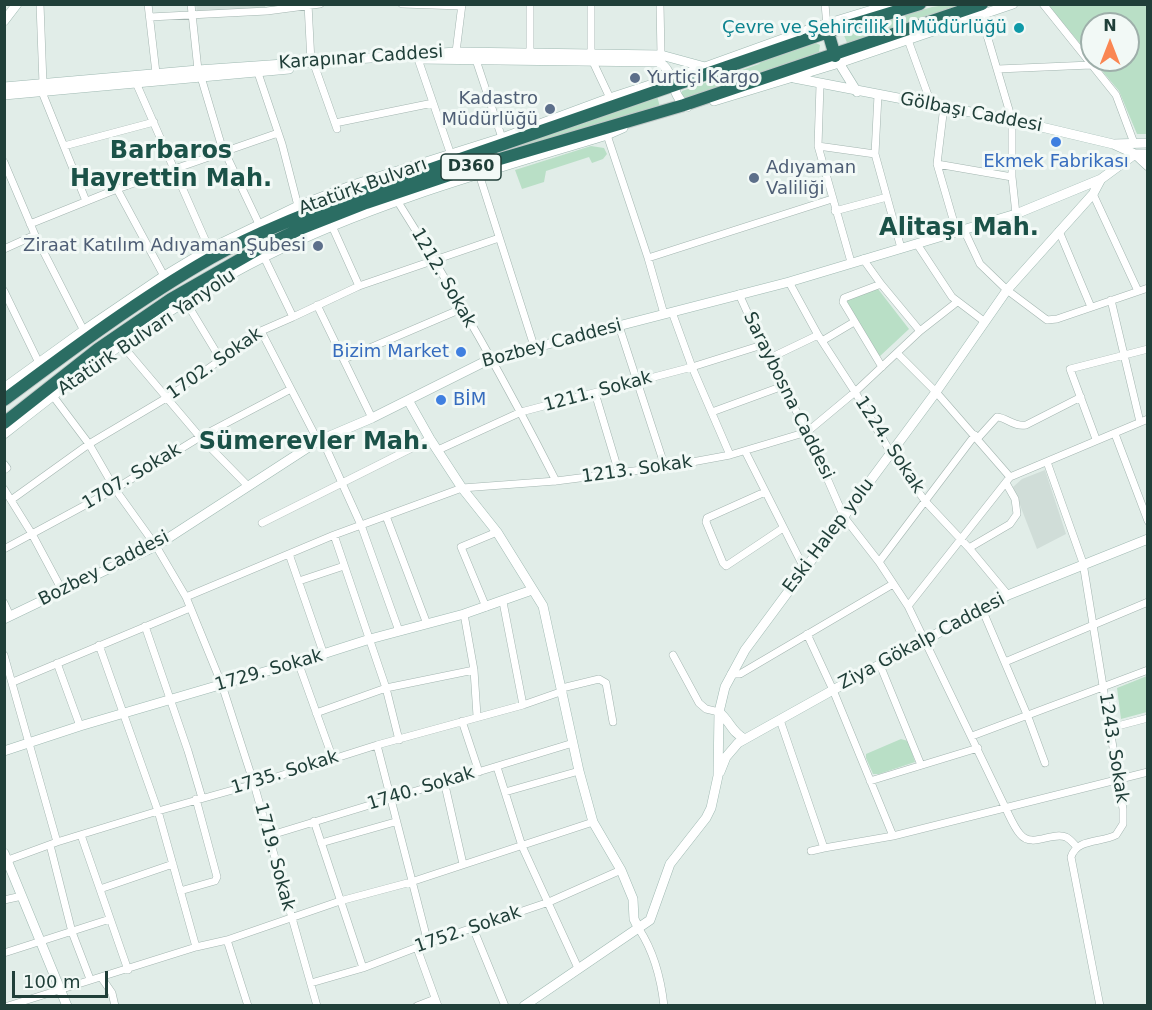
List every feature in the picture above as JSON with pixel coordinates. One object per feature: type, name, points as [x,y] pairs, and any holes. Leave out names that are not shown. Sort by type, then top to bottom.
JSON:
[{"type":"highway","name":"Atatürk Bulvarı","points":[[4,400],[27,378],[86,334],[162,287],[211,253],[362,193],[671,82],[827,28],[920,4]]},
{"type":"highway","name":"Atatürk Bulvarı","points":[[4,423],[98,350],[171,299],[260,248],[300,229],[366,203],[476,166],[686,107],[982,10]]},
{"type":"highway","points":[[827,28],[837,59]]},
{"type":"street","points":[[4,11],[10,4]]},
{"type":"street","points":[[4,21],[17,4]]},
{"type":"street","points":[[40,4],[43,88],[86,201]]},
{"type":"street","points":[[148,4],[156,74]]},
{"type":"street","points":[[191,4],[200,73],[224,152],[259,224]]},
{"type":"street","points":[[150,17],[193,16],[320,4]]},
{"type":"street","points":[[402,4],[462,5],[456,51]]},
{"type":"street","points":[[530,4],[530,54]]},
{"type":"street","points":[[591,4],[592,58],[610,98]]},
{"type":"street","points":[[660,4],[661,55]]},
{"type":"street","points":[[825,4],[827,28],[892,4]]},
{"type":"street","name":"Atatürk Bulvarı Yanyolu","points":[[4,434],[122,345],[186,302],[264,256],[332,226],[479,174],[607,135],[686,107],[792,78],[837,59],[908,40],[982,10],[1013,4]]},
{"type":"street","points":[[1043,4],[1080,51]]},
{"type":"street","points":[[308,6],[313,64],[336,126],[433,103]]},
{"type":"street","points":[[982,10],[1012,120],[1012,177],[1016,214]]},
{"type":"street","points":[[908,40],[928,95],[927,103]]},
{"type":"street","name":"Karapınar Caddesi","points":[[4,87],[137,85],[200,73],[456,51],[658,62],[666,67],[676,98],[686,107]]},
{"type":"street","name":"Karapınar Caddesi","points":[[4,95],[156,74],[258,73],[313,64],[418,59],[476,60],[661,55],[710,69]]},
{"type":"street","points":[[418,59],[451,155]]},
{"type":"street","points":[[837,59],[857,92]]},
{"type":"street","points":[[476,60],[502,138]]},
{"type":"street","points":[[998,69],[1080,65]]},
{"type":"street","points":[[1097,72],[1116,95],[1134,143],[1132,149],[1148,166]]},
{"type":"street","points":[[258,73],[278,133],[298,206]]},
{"type":"street","name":"Gölbaşı Caddesi","points":[[792,78],[857,92],[944,105],[1113,144],[1135,154],[1148,154]]},
{"type":"street","name":"Atatürk Bulvarı Yanyolu","points":[[4,388],[27,378],[39,363],[86,334],[164,276],[211,253],[259,224],[298,206],[356,184],[502,138],[610,98],[671,82]]},
{"type":"street","points":[[137,85],[211,253]]},
{"type":"street","points":[[820,85],[818,146],[851,262]]},
{"type":"street","points":[[878,95],[875,154],[902,248]]},
{"type":"street","points":[[944,105],[937,164],[960,231],[980,264],[1007,290],[1047,320],[1057,319],[1148,288]]},
{"type":"street","points":[[64,146],[154,122]]},
{"type":"street","points":[[30,224],[117,189],[278,133]]},
{"type":"street","points":[[607,135],[668,313],[730,455]]},
{"type":"street","points":[[1113,144],[1148,143]]},
{"type":"street","points":[[818,146],[875,154]]},
{"type":"street","name":"Bozbey Caddesi","points":[[7,617],[156,546],[247,485],[320,440],[372,418],[490,359],[789,282],[1016,214],[1101,179],[1135,154]]},
{"type":"street","points":[[4,162],[34,235],[86,334]]},
{"type":"street","points":[[937,164],[1012,177]]},
{"type":"street","points":[[479,174],[534,346]]},
{"type":"street","name":"Eski Halep yolu","points":[[639,929],[650,920],[654,912],[670,864],[706,818],[714,798],[718,776],[719,712],[725,687],[731,674],[768,617],[936,392],[1007,290],[1093,194],[1101,179]]},
{"type":"street","points":[[117,189],[164,276]]},
{"type":"street","points":[[1093,194],[1138,291]]},
{"type":"street","points":[[835,211],[887,197]]},
{"type":"street","points":[[648,258],[832,199]]},
{"type":"street","name":"1212. Sokak","points":[[398,202],[435,260],[521,412],[556,481]]},
{"type":"street","points":[[332,226],[359,286]]},
{"type":"street","points":[[1059,231],[1091,307]]},
{"type":"street","points":[[4,249],[34,235]]},
{"type":"street","name":"1702. Sokak","points":[[11,500],[89,444],[168,398],[261,331],[359,286],[499,238]]},
{"type":"street","points":[[917,244],[957,302],[985,322]]},
{"type":"street","points":[[264,256],[293,317]]},
{"type":"street","points":[[863,259],[920,332]]},
{"type":"street","name":"1224. Sokak","points":[[789,282],[820,338],[891,453],[925,501],[969,548],[1008,595]]},
{"type":"street","points":[[881,284],[844,297],[843,304],[882,367]]},
{"type":"street","points":[[4,291],[39,363]]},
{"type":"street","name":"Saraybosna Caddesi","points":[[739,294],[762,345],[807,432],[844,517],[879,562],[908,606],[1020,834],[1024,838],[1042,840],[1063,836],[1077,847]]},
{"type":"street","points":[[908,606],[1008,480],[1096,439],[1115,434],[1144,421],[1111,300]]},
{"type":"street","points":[[186,302],[221,360]]},
{"type":"street","points":[[807,432],[957,302]]},
{"type":"street","points":[[317,305],[372,418]]},
{"type":"street","points":[[344,359],[461,309]]},
{"type":"street","points":[[770,358],[854,322]]},
{"type":"street","points":[[619,326],[665,467]]},
{"type":"street","points":[[261,331],[342,482],[361,525],[399,631]]},
{"type":"street","points":[[122,345],[200,436],[247,485]]},
{"type":"street","name":"1211. Sokak","points":[[438,450],[521,412],[692,367],[762,345]]},
{"type":"street","points":[[1096,439],[1070,369],[1148,349]]},
{"type":"street","points":[[897,353],[976,437],[1008,480],[1015,499],[1017,514],[1010,524],[969,548]]},
{"type":"street","points":[[712,412],[783,386]]},
{"type":"street","name":"1707. Sokak","points":[[4,549],[115,489],[200,436],[291,389]]},
{"type":"street","points":[[595,393],[619,473]]},
{"type":"street","name":"1719. Sokak","points":[[53,396],[89,444],[115,489],[156,546],[186,597],[222,685],[254,784],[290,917],[317,1005]]},
{"type":"street","points":[[879,562],[976,437],[997,417],[1004,418],[1018,426],[1026,425],[1081,397]]},
{"type":"street","points":[[408,400],[462,488],[497,532],[543,606],[579,771],[593,822],[621,870],[633,899],[634,919],[651,951],[659,976],[664,1005]]},
{"type":"street","name":"1213. Sokak","points":[[186,597],[334,535],[462,488],[556,481],[665,467],[745,452],[807,432]]},
{"type":"street","points":[[1115,434],[1148,521]]},
{"type":"street","points":[[262,523],[430,439]]},
{"type":"street","points":[[745,452],[805,570]]},
{"type":"street","name":"1243. Sokak","points":[[1047,462],[1083,563],[1123,820],[1119,832],[1112,837],[1077,847]]},
{"type":"street","points":[[4,464],[7,468],[4,470]]},
{"type":"street","points":[[4,489],[32,534],[63,592]]},
{"type":"street","points":[[765,492],[707,518],[706,522],[723,563],[726,566],[783,528]]},
{"type":"street","points":[[386,516],[427,624]]},
{"type":"street","points":[[486,607],[461,547],[497,532]]},
{"type":"street","points":[[334,535],[386,688],[399,740]]},
{"type":"street","name":"Ziya Gökalp Caddesi","points":[[718,776],[732,749],[833,690],[1008,595],[1083,563],[1148,539]]},
{"type":"street","points":[[289,554],[324,655]]},
{"type":"street","points":[[299,581],[344,567]]},
{"type":"street","points":[[731,674],[740,674],[893,584]]},
{"type":"street","name":"1729. Sokak","points":[[4,750],[125,712],[324,655],[370,639],[464,614],[532,590]]},
{"type":"street","points":[[502,602],[523,705]]},
{"type":"street","points":[[1005,662],[1148,602]]},
{"type":"street","points":[[4,603],[7,617]]},
{"type":"street","points":[[13,682],[190,608]]},
{"type":"street","points":[[982,609],[1045,763]]},
{"type":"street","points":[[464,614],[474,670],[477,716]]},
{"type":"street","points":[[145,626],[170,700],[199,799],[217,877],[215,881],[180,891]]},
{"type":"street","points":[[807,634],[833,690],[893,836]]},
{"type":"street","points":[[99,645],[125,712],[158,811],[196,947]]},
{"type":"street","points":[[4,655],[13,682],[53,843],[72,932],[90,979]]},
{"type":"street","points":[[673,655],[699,703],[706,709],[723,714],[732,730],[745,740]]},
{"type":"street","points":[[298,662],[333,759]]},
{"type":"street","points":[[57,663],[80,726]]},
{"type":"street","points":[[880,665],[921,765]]},
{"type":"street","points":[[316,713],[386,688],[474,670]]},
{"type":"street","points":[[972,736],[1028,717],[1148,670]]},
{"type":"street","name":"1735. Sokak","points":[[6,856],[254,784],[377,745],[523,705],[562,689],[599,679],[606,683],[613,722]]},
{"type":"street","points":[[1110,728],[1148,718]]},
{"type":"street","points":[[780,720],[824,848]]},
{"type":"street","points":[[462,721],[479,772]]},
{"type":"street","name":"1740. Sokak","points":[[268,836],[573,743]]},
{"type":"street","points":[[377,745],[428,943]]},
{"type":"street","points":[[870,781],[978,748]]},
{"type":"street","points":[[497,766],[522,846],[578,968]]},
{"type":"street","points":[[505,792],[579,771]]},
{"type":"street","points":[[811,851],[893,836],[1148,772]]},
{"type":"street","points":[[444,781],[463,864]]},
{"type":"street","points":[[314,821],[363,968]]},
{"type":"street","points":[[321,843],[395,822]]},
{"type":"street","points":[[8,1005],[227,939],[340,901],[411,882],[593,822]]},
{"type":"street","points":[[81,835],[128,970]]},
{"type":"street","points":[[1077,847],[1072,854],[1071,862],[1100,1005]]},
{"type":"street","points":[[6,856],[67,1005]]},
{"type":"street","points":[[100,889],[173,864]]},
{"type":"street","name":"1752. Sokak","points":[[311,983],[363,968],[428,943],[549,902],[621,870]]},
{"type":"street","points":[[4,900],[22,896]]},
{"type":"street","points":[[4,953],[110,919]]},
{"type":"street","points":[[472,928],[505,1005]]},
{"type":"street","points":[[524,1005],[639,929]]},
{"type":"street","points":[[227,939],[247,1005]]},
{"type":"street","points":[[417,948],[436,1002],[417,1005]]},
{"type":"street","points":[[101,976],[112,993],[115,1005]]},
{"type":"shaded area","points":[[265,4],[265,7],[197,14],[196,5]]},
{"type":"shaded area","points":[[1045,470],[1066,534],[1037,549],[1013,487],[1022,479]]},
{"type":"green space","points":[[970,5],[848,45],[843,33],[932,7]]},
{"type":"green space","points":[[1048,5],[1147,5],[1147,134],[1137,134],[1119,91],[1103,72],[1140,72],[1140,12],[1080,12],[1080,44]]},
{"type":"green space","points":[[814,42],[820,45],[819,52],[686,100],[681,95],[682,91],[759,64],[763,59]]},
{"type":"green space","points":[[657,96],[660,107],[521,146],[520,142],[579,125]]},
{"type":"green space","points":[[591,146],[604,148],[607,154],[603,159],[592,163],[589,157],[546,171],[544,182],[522,189],[515,170]]},
{"type":"green space","points":[[878,289],[909,329],[879,357],[846,300]]},
{"type":"green space","points":[[1147,676],[1147,712],[1121,719],[1117,688]]},
{"type":"green space","points":[[901,739],[908,741],[915,762],[873,774],[866,754]]},
{"type":"place","name":"Çevre ve Şehircilik İl Müdürlüğü","points":[[1019,28]]},
{"type":"place","name":"Yurtiçi Kargo","points":[[635,78]]},
{"type":"place","name":"Kadastro Müdürlüğü","points":[[550,109]]},
{"type":"place","name":"Ekmek Fabrikası","points":[[1056,142]]},
{"type":"place","name":"Adıyaman Valiliği","points":[[754,178]]},
{"type":"place","name":"Ziraat Katılım Adıyaman Şubesi","points":[[318,246]]},
{"type":"place","name":"Bizim Market","points":[[461,352]]},
{"type":"place","name":"BİM","points":[[441,400]]},
{"type":"district","name":"Barbaros Hayrettin Mah.","points":[[171,166]]},
{"type":"district","name":"Alitaşı Mah.","points":[[959,229]]},
{"type":"district","name":"Sümerevler Mah.","points":[[314,443]]}]
